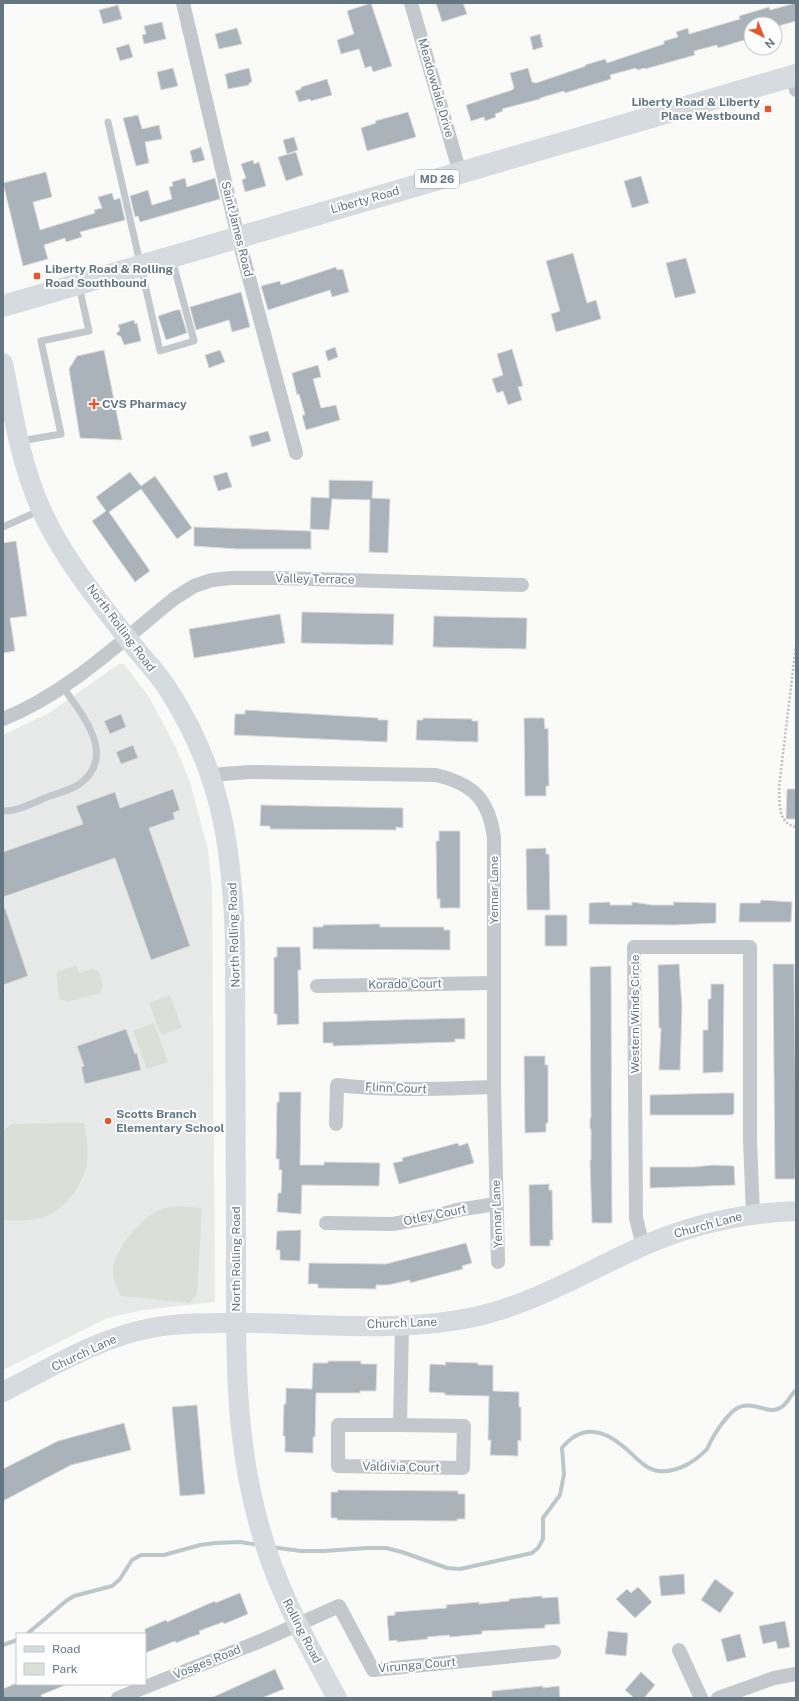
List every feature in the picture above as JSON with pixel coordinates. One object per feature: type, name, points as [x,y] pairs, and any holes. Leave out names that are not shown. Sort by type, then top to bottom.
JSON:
[{"type":"main road","name":"Liberty Road","points":[[3,306],[460,172],[795,80]]},
{"type":"street","name":"Saint James Road","points":[[183,3],[238,237],[296,453]]},
{"type":"street","name":"Meadowdale Drive","points":[[411,3],[460,172]]},
{"type":"street","name":"North Rolling Road","points":[[3,363],[18,442],[26,471],[41,510],[61,547],[126,637],[165,686],[193,733],[211,775],[221,809],[227,838],[234,890],[236,1323],[240,1428],[250,1491],[270,1562]]},
{"type":"street","name":"Valley Terrace","points":[[3,720],[63,687],[175,598],[194,586],[212,580],[276,578],[522,585]]},
{"type":"street","name":"Yennar Lane","points":[[211,775],[249,772],[436,775],[454,779],[469,788],[480,797],[487,808],[492,822],[494,838],[494,1087],[498,1262]]},
{"type":"street","name":"Western Winds Circle","points":[[643,1246],[636,1218],[634,947],[750,948],[750,1132],[753,1214]]},
{"type":"street","name":"Korado Court","points":[[317,986],[494,983]]},
{"type":"street","name":"Flinn Court","points":[[336,1124],[337,1085],[370,1089],[404,1090],[494,1087]]},
{"type":"street","name":"Otley Court","points":[[326,1223],[393,1224],[436,1216],[457,1210],[496,1204]]},
{"type":"street","name":"Church Lane","points":[[3,1392],[94,1346],[134,1332],[178,1324],[236,1323],[402,1326],[452,1321],[478,1316],[525,1302],[576,1280],[643,1246],[702,1225],[753,1214],[796,1211]]},
{"type":"street","points":[[400,1425],[402,1326]]},
{"type":"street","name":"Valdivia Court","points":[[338,1425],[400,1425],[464,1426],[463,1468],[338,1466],[338,1425]]},
{"type":"street","name":"Rolling Road","points":[[270,1562],[297,1625],[337,1698]]},
{"type":"street","name":"Virunga Court","points":[[297,1625],[339,1606],[373,1670],[554,1652]]},
{"type":"street","name":"Vosges Road","points":[[118,1698],[297,1625]]},
{"type":"street","points":[[679,1650],[702,1698]]},
{"type":"street","points":[[718,1698],[774,1678],[796,1674]]},
{"type":"lane","points":[[108,122],[142,265],[160,351],[194,341],[172,257]]},
{"type":"lane","points":[[18,442],[61,434],[41,341],[89,331],[78,284]]},
{"type":"lane","points":[[3,527],[41,510]]},
{"type":"lane","points":[[3,811],[19,807],[77,786],[86,779],[93,768],[97,755],[96,740],[87,722],[63,687]]},
{"type":"path","points":[[796,645],[779,787],[780,811],[783,820],[788,825],[796,827]]},
{"type":"shaded area","name":"Scotts Branch Elementary School","points":[[119,664],[124,664],[149,697],[175,746],[190,782],[208,850],[212,891],[215,1302],[143,1310],[107,1318],[3,1370],[3,735],[49,713]]},
{"type":"green space","points":[[76,966],[79,973],[93,969],[99,972],[103,986],[100,993],[67,1002],[59,999],[56,974],[58,971]]},
{"type":"green space","points":[[170,995],[182,1028],[161,1035],[149,1003]]},
{"type":"green space","points":[[154,1023],[168,1062],[147,1069],[133,1031]]},
{"type":"green space","points":[[84,1123],[88,1157],[83,1177],[70,1198],[58,1210],[40,1218],[27,1220],[3,1220],[3,1131],[12,1124]]},
{"type":"green space","points":[[177,1206],[202,1208],[197,1294],[189,1303],[121,1296],[113,1272],[114,1263],[123,1244],[138,1226],[154,1213],[164,1208]]},
{"type":"building","points":[[371,3],[392,66],[373,72],[371,66],[365,68],[359,49],[341,54],[337,40],[354,34],[347,11]]},
{"type":"building","points":[[436,3],[463,3],[467,14],[442,22]]},
{"type":"building","points":[[796,3],[796,21],[783,25],[783,16],[743,16],[743,40],[718,48],[717,45],[694,51],[695,55],[645,69],[637,70],[636,68],[610,75],[611,79],[565,93],[564,91],[502,109],[503,111],[495,114],[496,117],[485,121],[484,117],[471,121],[466,105],[512,90],[514,88],[510,73],[528,68],[532,82],[536,83],[586,66],[585,65],[605,59],[607,63],[664,44],[664,41],[678,37],[676,32],[688,28],[689,34],[740,19],[739,16],[769,7],[770,10]]},
{"type":"building","points":[[118,5],[122,19],[103,24],[99,10]]},
{"type":"building","points":[[162,22],[166,39],[144,44],[142,35],[146,34],[144,26]]},
{"type":"building","points":[[237,28],[242,44],[219,49],[215,34]]},
{"type":"building","points":[[540,34],[543,47],[533,50],[530,37]]},
{"type":"building","points":[[129,44],[133,57],[120,61],[116,48]]},
{"type":"building","points":[[173,68],[178,86],[161,90],[157,72]]},
{"type":"building","points":[[249,68],[252,82],[249,83],[249,85],[228,89],[225,74]]},
{"type":"building","points":[[327,79],[332,95],[311,101],[310,99],[299,102],[295,91],[301,89],[301,87]]},
{"type":"building","points":[[408,112],[416,137],[367,151],[361,128],[376,123],[375,121]]},
{"type":"building","points":[[138,115],[142,129],[159,125],[162,139],[145,142],[149,163],[136,166],[123,118]]},
{"type":"building","points":[[294,137],[298,150],[287,154],[283,140]]},
{"type":"building","points":[[201,147],[205,160],[193,163],[190,151]]},
{"type":"building","points":[[296,152],[303,175],[286,181],[278,157]]},
{"type":"building","points":[[253,160],[254,164],[259,162],[266,186],[245,192],[242,180],[246,178],[241,164]]},
{"type":"building","points":[[46,172],[52,197],[33,202],[40,230],[95,213],[94,210],[102,208],[98,197],[112,193],[114,200],[120,198],[125,220],[80,232],[82,237],[66,242],[65,238],[44,245],[48,259],[23,266],[3,183]]},
{"type":"building","points":[[641,176],[649,203],[632,208],[624,181]]},
{"type":"building","points":[[185,178],[187,187],[215,178],[220,199],[140,222],[138,216],[135,217],[130,196],[148,190],[152,205],[172,199],[169,187],[173,186],[172,182]]},
{"type":"building","points":[[573,253],[587,303],[596,300],[601,319],[556,332],[551,314],[560,311],[546,261]]},
{"type":"building","points":[[686,258],[696,293],[675,298],[666,263]]},
{"type":"building","points":[[336,267],[337,270],[343,269],[349,292],[332,297],[330,290],[268,310],[261,286],[280,281],[281,285]]},
{"type":"building","points":[[241,292],[250,327],[232,332],[229,320],[196,330],[190,307]]},
{"type":"building","points":[[180,310],[187,333],[166,340],[158,316]]},
{"type":"building","points":[[134,320],[135,324],[137,323],[141,341],[124,345],[121,337],[116,334],[120,330],[118,325]]},
{"type":"building","points":[[335,347],[338,357],[328,361],[325,351]]},
{"type":"building","points":[[512,349],[523,386],[518,387],[522,400],[508,405],[503,391],[497,393],[492,379],[503,375],[497,354]]},
{"type":"building","name":"CVS Pharmacy","points":[[104,350],[122,440],[80,438],[69,369],[77,356]]},
{"type":"building","points":[[220,350],[225,362],[209,368],[205,355]]},
{"type":"building","points":[[318,365],[321,377],[313,379],[321,408],[336,405],[340,420],[306,430],[302,415],[305,415],[299,394],[297,395],[292,373]]},
{"type":"building","points":[[268,431],[271,441],[252,447],[249,436]]},
{"type":"building","points":[[130,472],[141,486],[155,476],[192,528],[177,539],[141,489],[109,512],[150,571],[135,582],[92,521],[106,511],[96,497]]},
{"type":"building","points":[[227,472],[232,487],[218,491],[213,476]]},
{"type":"building","points":[[329,480],[373,481],[372,498],[390,499],[388,553],[369,552],[370,500],[332,499],[329,530],[310,529],[311,497],[329,498]]},
{"type":"building","points":[[194,527],[311,531],[311,549],[237,549],[194,546]]},
{"type":"building","points":[[16,541],[27,616],[10,618],[15,651],[3,653],[3,543]]},
{"type":"building","points":[[302,612],[394,614],[393,645],[301,643]]},
{"type":"building","points":[[280,614],[285,643],[194,658],[189,629]]},
{"type":"building","points":[[434,616],[527,618],[526,649],[433,647]]},
{"type":"building","points":[[245,710],[378,718],[378,720],[388,720],[387,742],[234,735],[235,714],[245,714]]},
{"type":"building","points":[[121,714],[126,727],[110,734],[104,721]]},
{"type":"building","points":[[423,718],[472,719],[472,721],[478,721],[478,742],[416,740],[417,720],[423,720]]},
{"type":"building","points":[[524,718],[544,718],[545,729],[548,728],[549,786],[546,786],[546,796],[525,796]]},
{"type":"building","points":[[133,745],[138,758],[121,764],[116,752]]},
{"type":"building","points":[[173,789],[180,810],[173,813],[175,819],[149,828],[190,946],[151,960],[115,858],[3,897],[3,852],[83,824],[76,806],[115,792],[120,808]]},
{"type":"building","points":[[787,789],[796,789],[796,819],[786,819]]},
{"type":"building","points":[[261,805],[403,808],[403,828],[396,827],[396,830],[270,829],[270,826],[260,826]]},
{"type":"building","points":[[439,831],[460,831],[460,908],[440,908],[440,899],[437,899],[436,841],[439,841]]},
{"type":"building","points":[[546,848],[546,854],[549,854],[550,910],[527,910],[526,849]]},
{"type":"building","points":[[761,900],[792,902],[791,922],[739,922],[740,903],[760,903]]},
{"type":"building","points":[[610,902],[610,905],[632,905],[632,902],[652,905],[674,905],[673,902],[716,903],[716,923],[674,925],[589,924],[589,903]]},
{"type":"building","points":[[3,908],[5,908],[28,976],[3,985]]},
{"type":"building","points":[[545,915],[567,915],[567,946],[545,946]]},
{"type":"building","points":[[380,924],[380,927],[444,927],[444,930],[450,930],[450,950],[313,949],[313,927],[323,927],[323,925]]},
{"type":"building","points":[[277,947],[300,947],[301,970],[298,970],[299,1024],[277,1025],[277,1014],[274,1014],[274,957],[277,957]]},
{"type":"building","points":[[679,964],[682,1007],[680,1070],[659,1070],[661,1028],[659,1028],[658,965]]},
{"type":"building","points":[[773,964],[794,964],[796,1126],[795,1179],[775,1179]]},
{"type":"building","points":[[611,966],[612,1223],[592,1223],[590,1160],[590,967]]},
{"type":"building","points":[[711,984],[724,984],[723,1072],[703,1073],[703,1030],[708,1030],[708,999],[711,999]]},
{"type":"building","points":[[465,1018],[465,1039],[455,1039],[455,1042],[333,1046],[333,1043],[323,1043],[323,1022]]},
{"type":"building","points":[[126,1029],[135,1054],[137,1053],[141,1070],[85,1084],[81,1067],[84,1066],[77,1046]]},
{"type":"building","points":[[524,1056],[545,1056],[545,1065],[548,1065],[548,1123],[546,1123],[546,1132],[525,1133]]},
{"type":"building","points":[[279,1092],[301,1092],[300,1165],[324,1165],[324,1162],[380,1163],[379,1186],[302,1185],[301,1214],[277,1212],[278,1193],[281,1193],[282,1170],[279,1170],[279,1159],[276,1159],[277,1102],[279,1102]]},
{"type":"building","points":[[734,1093],[734,1113],[732,1115],[650,1115],[650,1095]]},
{"type":"building","points":[[458,1143],[459,1146],[468,1143],[474,1163],[399,1184],[393,1163],[403,1161],[402,1158]]},
{"type":"building","points":[[713,1165],[734,1166],[735,1185],[650,1188],[650,1167],[694,1167]]},
{"type":"building","points":[[549,1184],[549,1190],[552,1190],[553,1240],[550,1240],[550,1246],[530,1246],[529,1185]]},
{"type":"building","points":[[301,1230],[300,1261],[280,1260],[280,1250],[276,1250],[277,1231]]},
{"type":"building","points":[[466,1243],[472,1263],[462,1266],[463,1269],[410,1283],[410,1280],[388,1285],[376,1285],[376,1289],[318,1288],[318,1284],[308,1284],[309,1263],[386,1264]]},
{"type":"building","points":[[328,1361],[361,1361],[361,1364],[377,1364],[376,1391],[360,1391],[360,1393],[316,1393],[313,1453],[285,1452],[285,1436],[283,1436],[286,1388],[312,1389],[313,1363],[328,1363]]},
{"type":"building","points":[[445,1362],[493,1365],[493,1391],[519,1392],[519,1407],[521,1407],[521,1441],[518,1440],[518,1456],[490,1455],[491,1440],[488,1440],[489,1396],[445,1395],[445,1393],[429,1392],[430,1364],[446,1365]]},
{"type":"building","points":[[197,1405],[205,1494],[180,1496],[172,1407]]},
{"type":"building","points":[[124,1423],[131,1450],[71,1465],[3,1501],[3,1469],[58,1441]]},
{"type":"building","points":[[338,1490],[458,1491],[458,1494],[465,1494],[465,1519],[457,1519],[457,1521],[337,1520],[337,1518],[331,1518],[331,1492],[338,1492]]},
{"type":"building","points":[[684,1574],[685,1594],[661,1596],[659,1576]]},
{"type":"building","points":[[715,1579],[734,1593],[720,1613],[701,1600]]},
{"type":"building","points":[[638,1587],[652,1602],[635,1618],[616,1599],[627,1589],[631,1593]]},
{"type":"building","points":[[240,1593],[248,1614],[224,1624],[223,1622],[199,1631],[200,1634],[176,1643],[175,1641],[146,1653],[145,1629],[166,1620],[167,1622],[215,1601],[215,1603]]},
{"type":"building","points":[[542,1596],[542,1598],[558,1597],[560,1624],[545,1625],[545,1628],[482,1631],[482,1634],[450,1637],[449,1635],[427,1637],[428,1639],[397,1642],[397,1640],[389,1641],[387,1616],[395,1615],[395,1612],[447,1608],[446,1605],[479,1602],[479,1604]]},
{"type":"building","points":[[785,1621],[790,1647],[778,1649],[776,1641],[763,1644],[759,1626]]},
{"type":"building","points":[[608,1631],[628,1633],[626,1656],[605,1654]]},
{"type":"building","points":[[740,1634],[746,1657],[727,1662],[721,1639]]},
{"type":"building","points":[[275,1669],[284,1689],[262,1698],[211,1698]]},
{"type":"building","points":[[641,1672],[655,1685],[644,1698],[634,1698],[625,1690]]},
{"type":"building","points":[[14,1684],[66,1685],[41,1695],[42,1698],[3,1698],[3,1689]]},
{"type":"building","points":[[543,1686],[543,1688],[559,1686],[560,1698],[492,1698],[492,1691]]},
{"type":"waterway","points":[[271,1547],[301,1551],[386,1548],[447,1568],[460,1569],[532,1553],[538,1548],[543,1539],[543,1518],[560,1495],[564,1474],[562,1448],[569,1440],[577,1435],[584,1432],[600,1433],[616,1441],[649,1468],[659,1471],[672,1470],[685,1466],[702,1454],[707,1449],[724,1421],[732,1412],[745,1406],[775,1410],[785,1404],[796,1390]]},
{"type":"waterway","points":[[28,1633],[74,1596],[112,1586],[120,1579],[132,1560],[141,1555],[164,1555],[200,1545],[215,1543],[240,1542],[259,1545]]},
{"type":"waterway","points":[[3,1645],[16,1640]]},
{"type":"place","name":"Liberty Road & Liberty Place Westbound","points":[[768,109]]},
{"type":"place","name":"Liberty Road & Rolling Road Southbound","points":[[37,276]]},
{"type":"place","name":"CVS Pharmacy","points":[[94,404]]},
{"type":"place","name":"Scotts Branch Elementary School","points":[[108,1121]]}]
